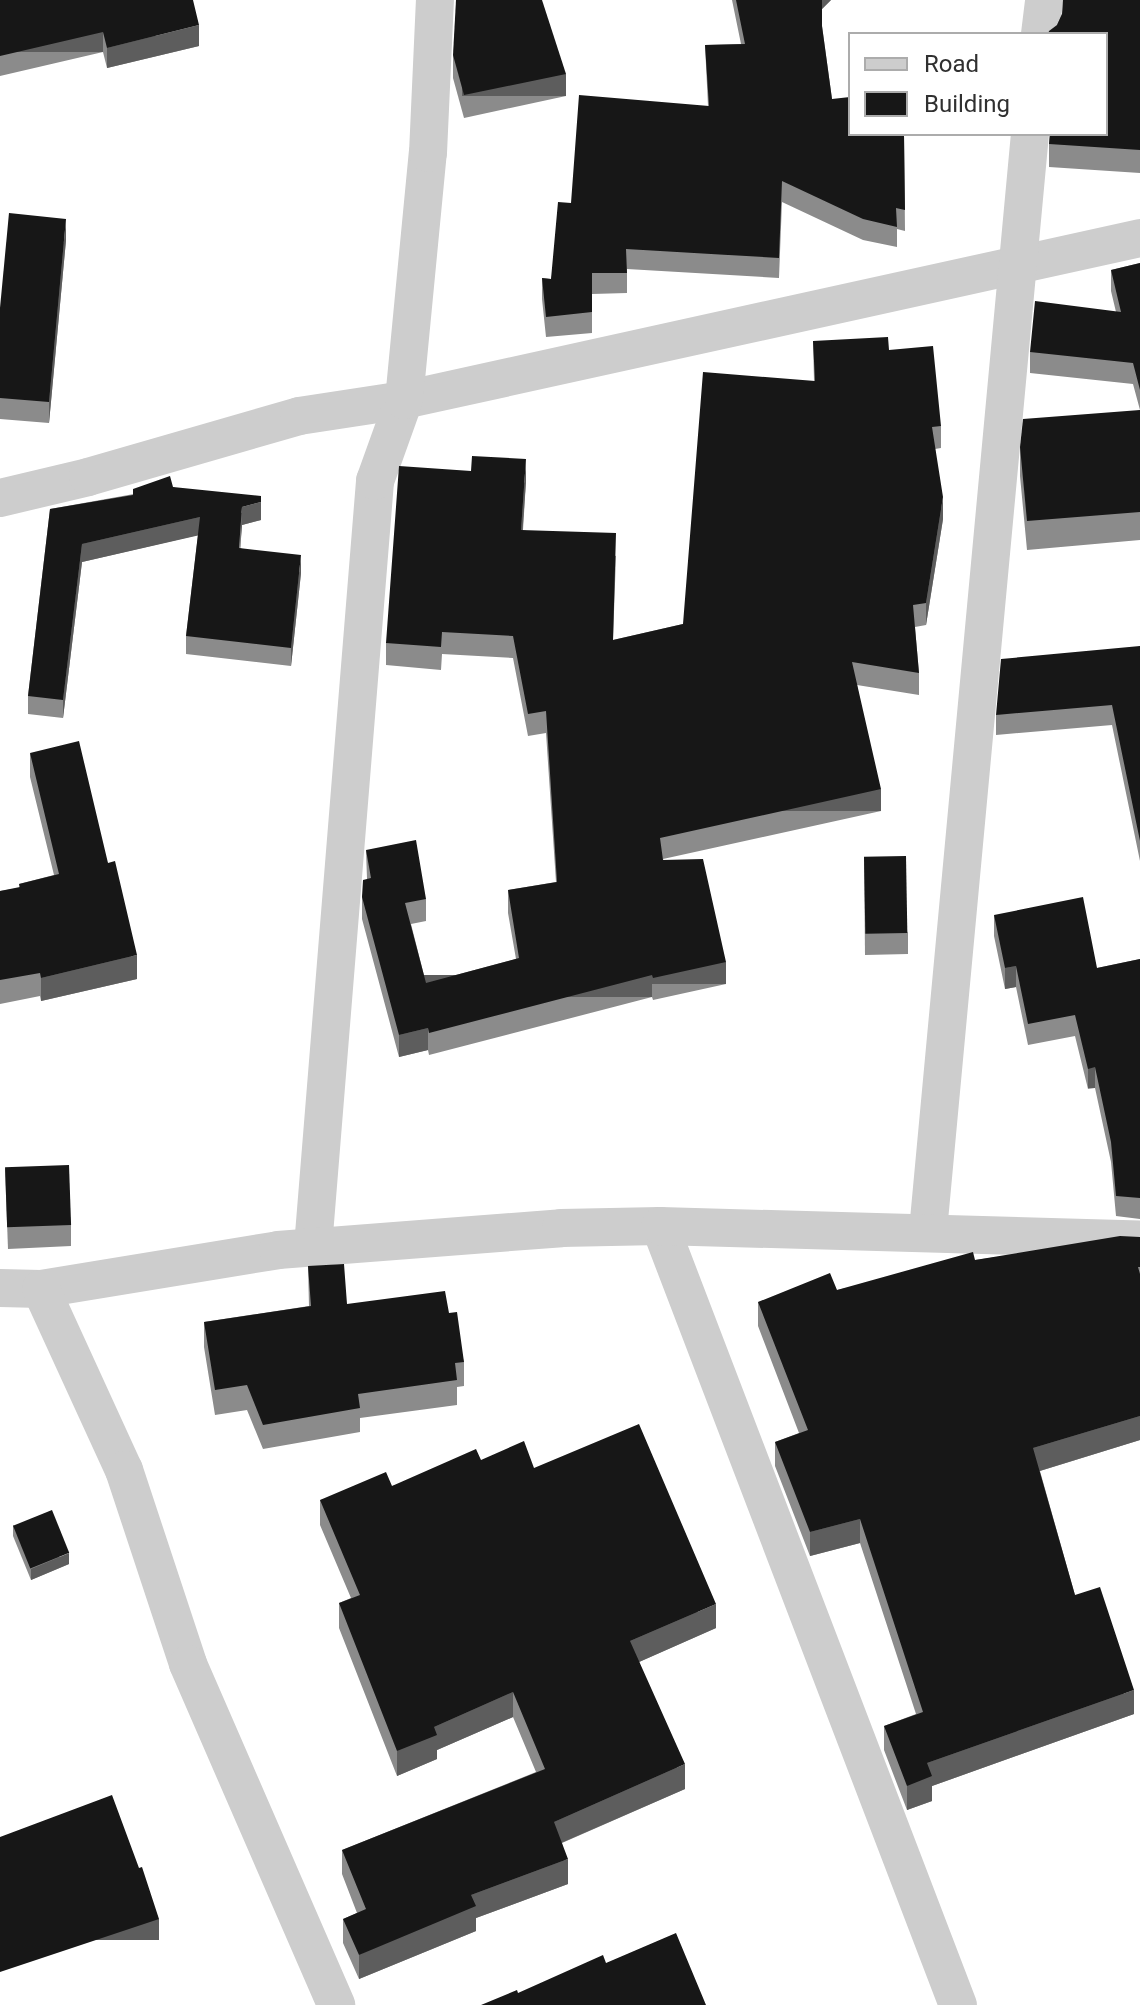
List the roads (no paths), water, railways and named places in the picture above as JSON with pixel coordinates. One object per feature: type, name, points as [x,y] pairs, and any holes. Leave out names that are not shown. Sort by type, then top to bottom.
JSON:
[{"type":"street","points":[[313,1247],[375,481],[404,400],[428,153],[435,0]]},
{"type":"street","points":[[1040,32],[1044,0]]},
{"type":"street","points":[[928,1231],[1030,136]]},
{"type":"street","points":[[0,498],[88,477],[299,416],[404,400],[1140,238]]},
{"type":"street","points":[[660,1226],[958,2005]]},
{"type":"street","points":[[0,1288],[41,1289],[313,1247],[561,1228],[660,1226],[928,1231],[1140,1239]]},
{"type":"street","points":[[41,1289],[124,1470],[188,1664],[336,2005]]}]
